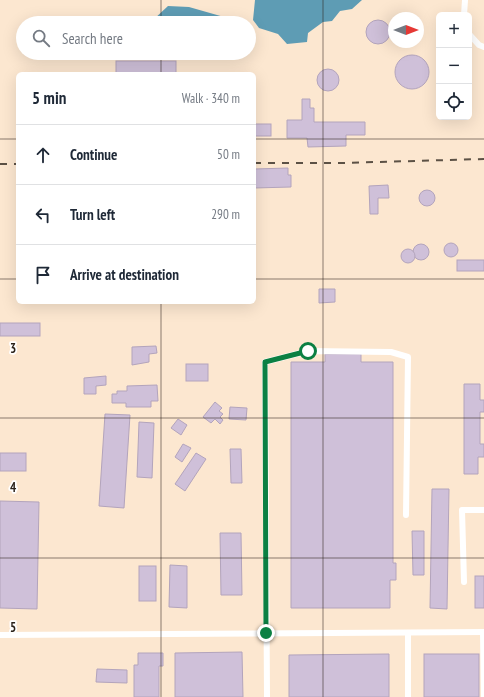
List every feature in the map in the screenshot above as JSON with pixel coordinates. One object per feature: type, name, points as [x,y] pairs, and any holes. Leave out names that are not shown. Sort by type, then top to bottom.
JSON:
[{"type":"lane","points":[[464,12],[465,0]]},
{"type":"lane","points":[[472,37],[479,45],[484,47]]},
{"type":"lane","points":[[267,697],[265,362],[308,351],[391,352],[408,357],[406,515]]},
{"type":"lane","points":[[464,582],[462,510],[484,510]]},
{"type":"lane","points":[[0,635],[484,632],[484,697]]},
{"type":"lane","points":[[408,633],[408,697]]},
{"type":"water","points":[[255,0],[362,0],[352,9],[340,11],[332,21],[323,22],[308,33],[307,42],[287,44],[278,34],[259,28],[256,24],[256,16],[253,16]]},
{"type":"water","points":[[168,6],[189,7],[220,16],[157,16]]},
{"type":"building","points":[[373,21],[383,21],[388,26],[388,38],[383,43],[373,43],[367,37],[367,27]]},
{"type":"building","points":[[412,55],[424,60],[429,72],[424,84],[412,89],[400,84],[395,72],[400,60]]},
{"type":"building","points":[[116,61],[176,61],[176,72],[116,72]]},
{"type":"building","points":[[328,69],[336,72],[339,80],[336,88],[328,91],[320,88],[317,80],[320,72]]},
{"type":"building","points":[[302,99],[310,99],[310,108],[314,108],[314,122],[365,122],[365,135],[346,135],[346,146],[308,147],[307,138],[287,138],[287,120],[302,120]]},
{"type":"building","points":[[256,124],[271,124],[271,136],[256,136]]},
{"type":"building","points":[[288,168],[288,175],[291,175],[291,187],[256,188],[256,169]]},
{"type":"building","points":[[388,185],[389,198],[378,198],[378,214],[370,214],[369,186]]},
{"type":"building","points":[[427,190],[433,192],[435,198],[433,204],[427,206],[421,204],[419,198],[421,192]]},
{"type":"building","points":[[448,243],[454,243],[458,247],[458,253],[454,257],[448,257],[444,253],[444,247]]},
{"type":"building","points":[[421,244],[427,246],[429,252],[427,258],[421,260],[415,258],[413,252],[415,246]]},
{"type":"building","points":[[408,249],[413,251],[415,256],[413,261],[408,263],[403,261],[401,256],[403,251]]},
{"type":"building","points":[[457,260],[484,260],[484,271],[457,271]]},
{"type":"building","points":[[319,289],[335,289],[335,302],[319,303]]},
{"type":"building","points":[[0,323],[40,323],[40,336],[0,336]]},
{"type":"building","points":[[156,346],[157,353],[149,354],[149,362],[132,365],[132,347]]},
{"type":"building","points":[[325,354],[361,354],[361,362],[393,362],[393,563],[396,563],[396,580],[390,580],[390,608],[291,608],[291,362],[325,362]]},
{"type":"building","points":[[186,364],[208,364],[208,381],[186,381]]},
{"type":"building","points":[[106,376],[106,385],[96,386],[96,394],[84,394],[84,378]]},
{"type":"building","points":[[464,384],[480,384],[480,400],[484,400],[484,412],[480,412],[480,444],[484,444],[484,457],[478,457],[478,474],[464,474]]},
{"type":"building","points":[[157,385],[158,401],[151,401],[151,407],[126,407],[126,403],[112,403],[112,394],[117,394],[117,391],[127,391],[127,386]]},
{"type":"building","points":[[215,402],[222,408],[219,411],[223,414],[220,417],[223,420],[220,424],[215,419],[211,423],[203,417]]},
{"type":"building","points":[[230,407],[247,408],[246,420],[229,419]]},
{"type":"building","points":[[105,414],[130,415],[124,508],[99,506]]},
{"type":"building","points":[[178,419],[187,425],[181,435],[171,428]]},
{"type":"building","points":[[139,422],[154,423],[152,478],[137,477]]},
{"type":"building","points":[[183,444],[191,448],[182,462],[175,457]]},
{"type":"building","points":[[230,449],[241,449],[242,483],[231,483]]},
{"type":"building","points":[[0,453],[26,453],[26,471],[0,471]]},
{"type":"building","points":[[196,453],[206,459],[185,491],[175,484]]},
{"type":"building","points":[[432,489],[449,489],[447,609],[430,608]]},
{"type":"building","points":[[0,501],[39,502],[37,609],[0,608]]},
{"type":"building","points":[[412,531],[424,531],[424,575],[413,575]]},
{"type":"building","points":[[220,533],[241,533],[242,595],[221,595]]},
{"type":"building","points":[[170,565],[187,566],[187,608],[169,607]]},
{"type":"building","points":[[139,566],[156,566],[156,601],[139,601]]},
{"type":"building","points":[[475,576],[484,576],[484,608],[475,608]]},
{"type":"building","points":[[242,652],[243,697],[175,697],[175,653]]},
{"type":"building","points":[[138,653],[163,653],[163,666],[159,666],[159,697],[134,697],[134,665],[138,665]]},
{"type":"building","points":[[389,654],[389,697],[289,697],[289,655]]},
{"type":"building","points":[[424,654],[479,654],[479,697],[424,697]]},
{"type":"building","points":[[97,669],[127,670],[127,683],[96,682]]},
{"type":"railway","points":[[256,163],[341,163],[484,159]]},
{"type":"railway","points":[[0,164],[16,164]]},
{"type":"route","points":[[266,633],[265,362],[308,351]]}]
